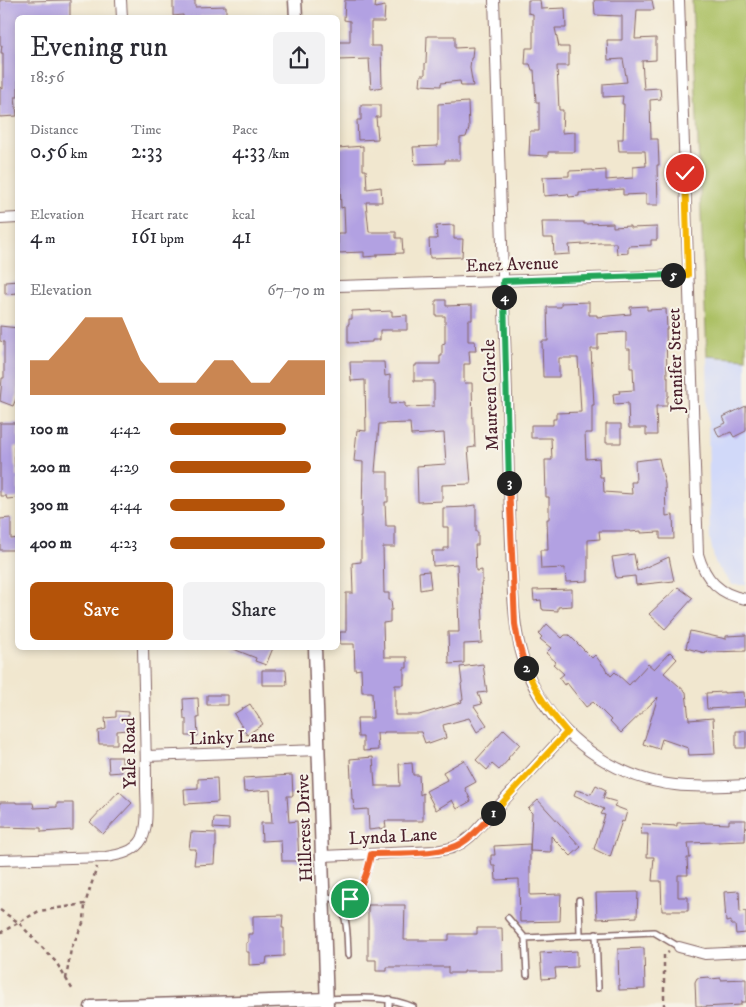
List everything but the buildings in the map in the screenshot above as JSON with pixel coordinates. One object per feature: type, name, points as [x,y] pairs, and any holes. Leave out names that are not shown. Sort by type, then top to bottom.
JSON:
[{"type":"street","points":[[121,0],[122,15]]},
{"type":"street","points":[[295,0],[296,15]]},
{"type":"street","name":"Maureen Circle","points":[[494,0],[510,515],[515,624],[518,641],[530,677],[551,714],[567,732],[599,758],[630,773],[674,785],[746,785]]},
{"type":"street","name":"Jennifer Street","points":[[679,0],[698,554],[707,577],[729,594],[746,599]]},
{"type":"street","points":[[0,218],[15,218]]},
{"type":"street","name":"Enez Avenue","points":[[340,286],[688,275]]},
{"type":"street","name":"Yale Road","points":[[0,860],[106,857],[128,852],[137,846],[142,839],[146,819],[142,650]]},
{"type":"street","name":"Hillcrest Drive","points":[[316,650],[327,1003]]},
{"type":"street","name":"Lynda Lane","points":[[322,856],[436,852],[462,843],[481,826],[567,732]]},
{"type":"street","name":"Linky Lane","points":[[146,756],[319,750]]},
{"type":"street","points":[[679,947],[705,954],[746,952]]},
{"type":"street","points":[[90,1007],[327,1003]]},
{"type":"lane","points":[[340,906],[356,894],[359,889],[367,871],[371,854]]},
{"type":"lane","points":[[324,896],[332,898],[340,906],[346,926],[348,955]]},
{"type":"lane","points":[[578,900],[580,935]]},
{"type":"lane","points":[[508,918],[525,938],[527,975]]},
{"type":"lane","points":[[525,938],[654,932],[679,947]]},
{"type":"lane","points":[[596,934],[598,988]]},
{"type":"lane","points":[[327,1003],[362,998],[389,999],[414,1007]]},
{"type":"lane","points":[[388,1007],[389,999]]},
{"type":"path","points":[[66,979],[71,949],[84,921],[85,904],[99,861]]},
{"type":"path","points":[[0,933],[39,911],[85,904]]},
{"type":"path","points":[[0,910],[18,922],[56,962],[74,992]]},
{"type":"path","points":[[664,1007],[664,955],[679,947]]},
{"type":"shaded area","points":[[707,356],[746,359],[746,585],[732,585],[715,563],[710,539]]},
{"type":"green space","points":[[692,0],[746,0],[746,359],[707,356]]},
{"type":"route","points":[[350,899],[359,889],[367,871],[371,854],[436,852],[462,843],[481,826],[567,732],[539,697],[522,655],[515,624],[510,524],[503,281],[688,275],[685,173]]}]
